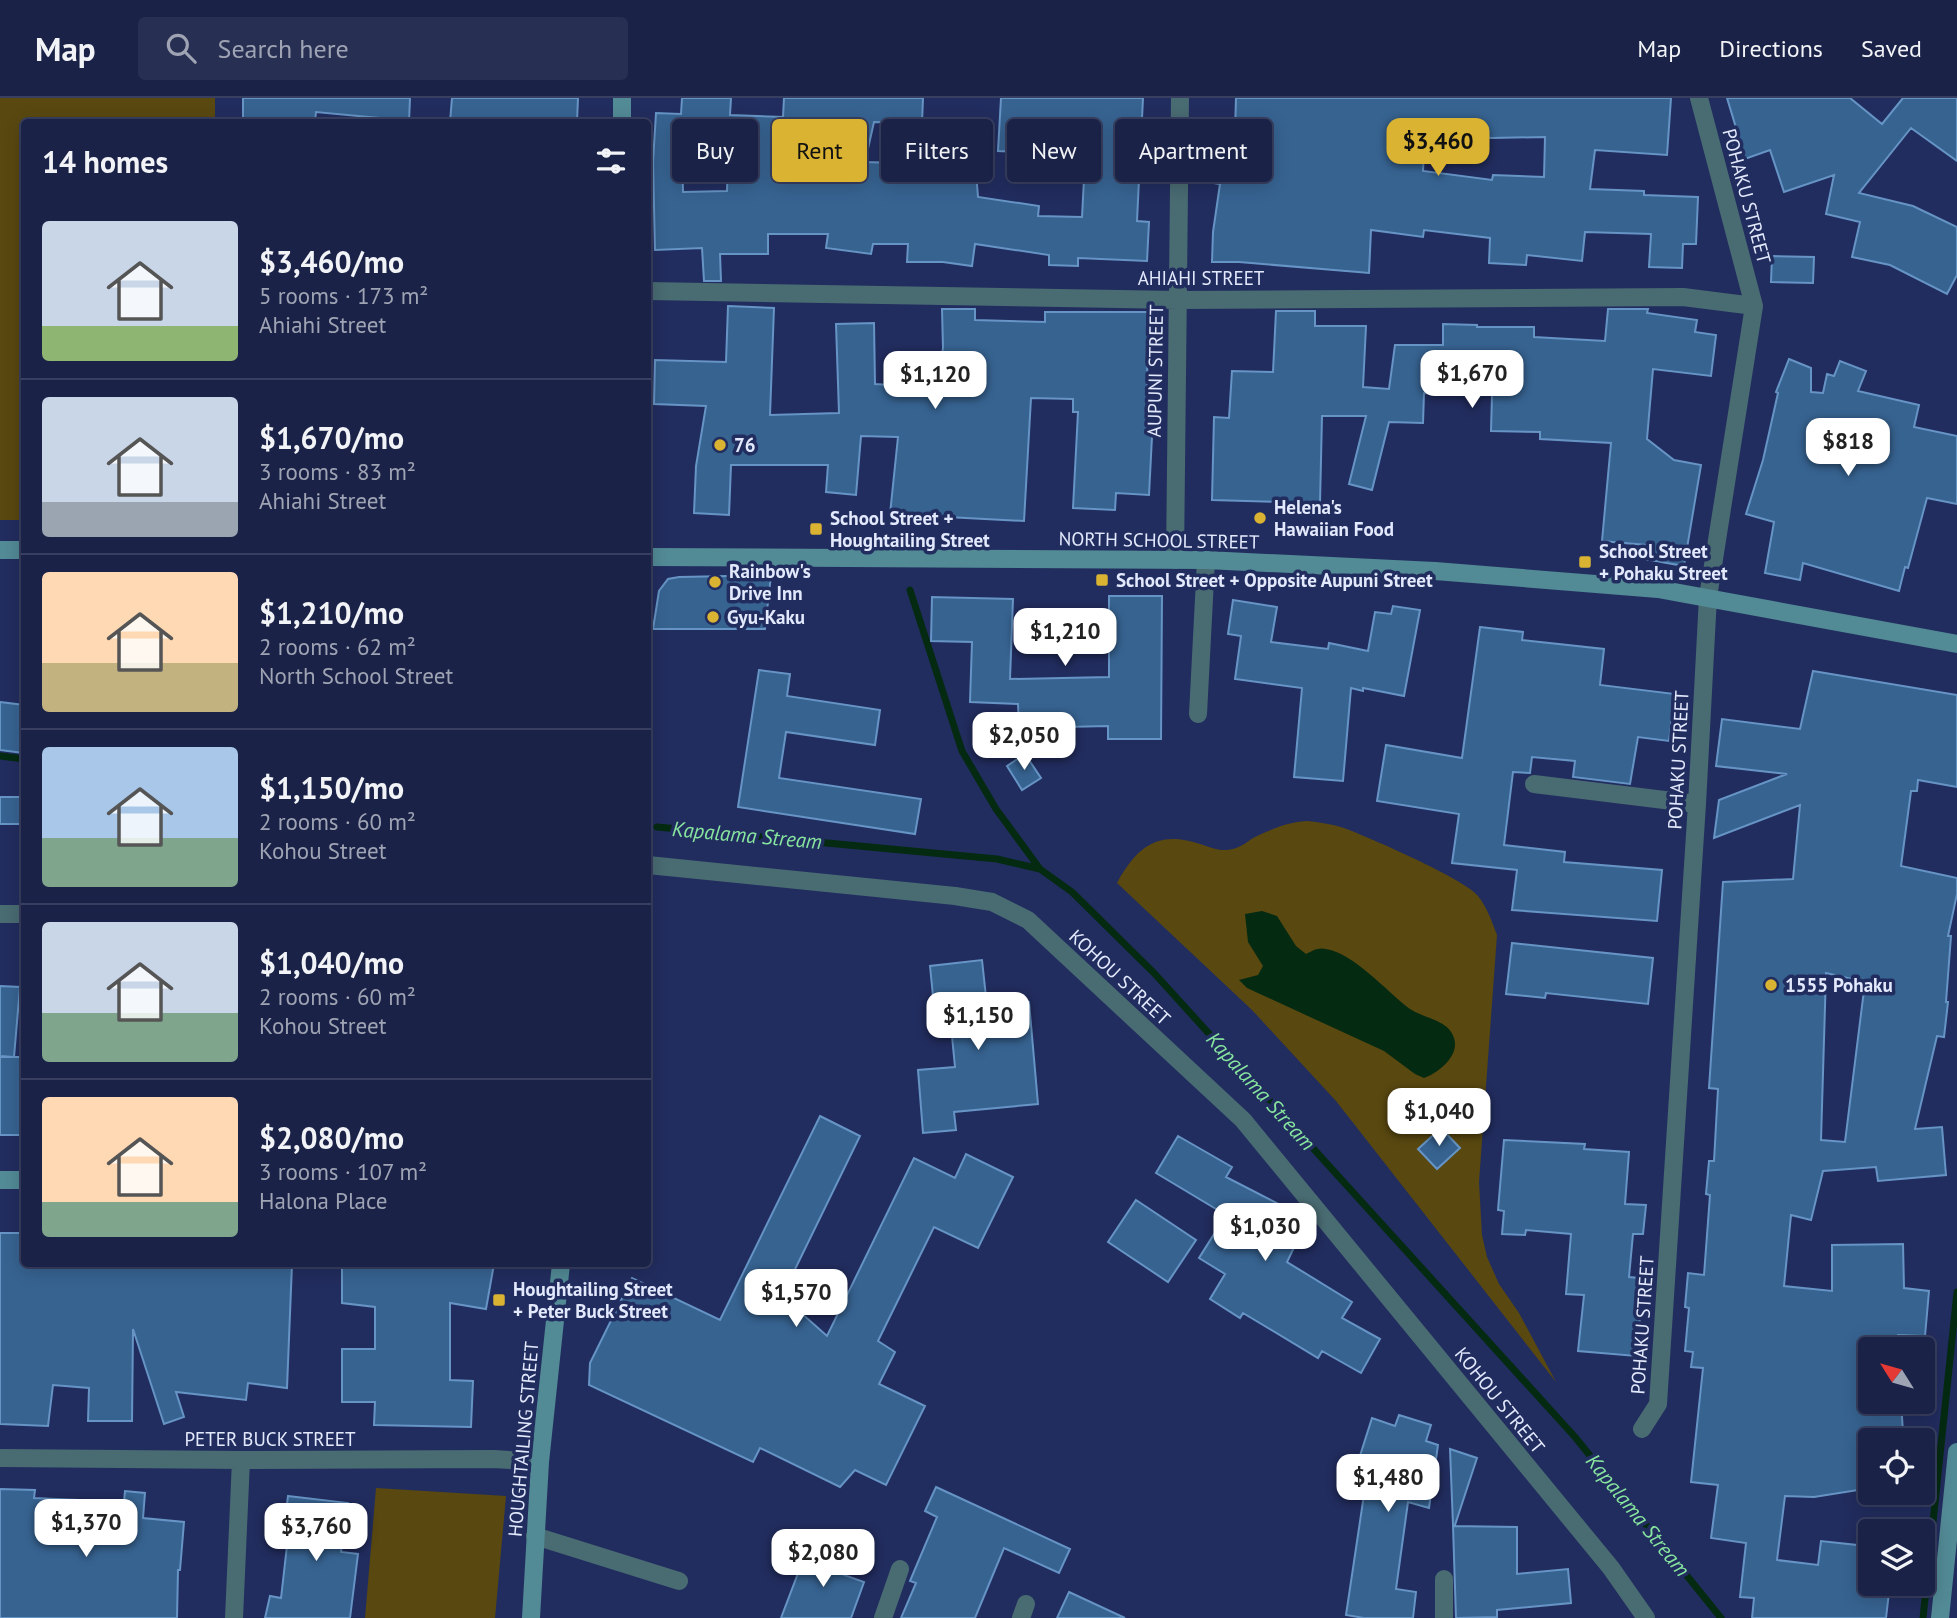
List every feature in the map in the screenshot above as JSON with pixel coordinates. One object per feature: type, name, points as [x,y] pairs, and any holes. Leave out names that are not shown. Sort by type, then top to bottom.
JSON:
[{"type":"main road","points":[[622,98],[622,119]]},
{"type":"main road","points":[[0,550],[21,550]]},
{"type":"main road","name":"NORTH SCHOOL STREET","points":[[651,558],[1206,560],[1435,571],[1658,589],[1957,644]]},
{"type":"main road","points":[[0,1180],[21,1180]]},
{"type":"main road","name":"HOUGHTAILING STREET","points":[[531,1618],[540,1462],[561,1267]]},
{"type":"main road","points":[[1940,1618],[1957,1452]]},
{"type":"street","name":"AUPUNI STREET","points":[[1175,560],[1181,98]]},
{"type":"street","name":"POHAKU STREET","points":[[1642,1429],[1658,1404],[1708,597],[1754,306],[1699,98]]},
{"type":"street","name":"AHIAHI STREET","points":[[651,291],[1177,300],[1683,297],[1754,306]]},
{"type":"street","points":[[1198,714],[1206,560]]},
{"type":"street","points":[[1534,784],[1697,804]]},
{"type":"street","name":"KOHOU STREET","points":[[651,865],[955,896],[992,902],[1028,920],[1243,1120],[1611,1568],[1646,1618]]},
{"type":"street","points":[[0,914],[21,914]]},
{"type":"street","name":"PETER BUCK STREET","points":[[0,1458],[494,1459],[540,1462]]},
{"type":"street","points":[[234,1618],[241,1460]]},
{"type":"street","points":[[535,1536],[680,1581]]},
{"type":"street","points":[[883,1618],[900,1569]]},
{"type":"street","points":[[1444,1579],[1444,1618]]},
{"type":"shaded area","points":[[0,98],[215,98],[215,119],[21,119],[21,520],[0,520]]},
{"type":"shaded area","points":[[1307,821],[1344,828],[1436,869],[1478,896],[1489,915],[1497,935],[1479,1182],[1482,1235],[1487,1257],[1499,1284],[1519,1313],[1556,1382],[1336,1101],[1252,1010],[1117,883],[1141,851],[1160,841],[1185,840],[1226,850],[1239,847],[1274,829]]},
{"type":"shaded area","points":[[1262,911],[1277,916],[1296,946],[1306,954],[1323,949],[1337,952],[1370,974],[1410,1009],[1447,1027],[1455,1045],[1451,1057],[1424,1078],[1384,1051],[1247,988],[1239,980],[1258,975],[1263,966],[1248,942],[1245,914]]},
{"type":"shaded area","points":[[376,1488],[506,1496],[495,1618],[365,1618]]},
{"type":"building","points":[[243,98],[410,98],[409,119],[379,119],[316,112],[315,119],[243,119]]},
{"type":"building","points":[[452,98],[578,98],[577,119],[450,119]]},
{"type":"building","points":[[682,98],[731,98],[730,115],[783,117],[784,98],[923,98],[922,119],[881,119],[881,122],[874,122],[867,153],[867,119],[772,119],[772,182],[867,182],[867,162],[881,162],[881,182],[977,182],[978,197],[1039,206],[1038,216],[1082,217],[1084,182],[1101,182],[1101,119],[1007,119],[1007,152],[998,151],[1001,98],[1143,98],[1142,119],[1115,119],[1115,182],[1139,182],[1137,221],[1149,222],[1147,261],[1078,258],[1078,266],[1049,265],[1049,255],[975,244],[972,266],[943,262],[907,262],[908,244],[873,244],[871,254],[826,248],[828,234],[768,234],[768,254],[720,254],[721,281],[704,281],[702,248],[655,250],[653,162],[656,113],[681,114]]},
{"type":"building","points":[[1236,98],[1671,98],[1667,155],[1595,150],[1590,189],[1698,197],[1696,244],[1683,244],[1682,268],[1649,267],[1651,234],[1585,232],[1582,261],[1527,255],[1526,265],[1489,263],[1490,238],[1424,230],[1423,237],[1371,230],[1369,273],[1212,262],[1220,184],[1206,182],[1272,182],[1272,119],[1235,119]],"holes":[[[1425,133],[1492,138],[1545,137],[1544,177],[1493,175],[1492,180],[1423,171]]]},
{"type":"building","points":[[1727,98],[1850,98],[1882,124],[1903,98],[1957,98],[1957,161],[1911,128],[1859,193],[1913,206],[1957,227],[1957,275],[1947,294],[1890,265],[1852,257],[1860,222],[1826,214],[1834,175],[1784,192],[1770,150],[1739,161],[1729,134],[1737,131]]},
{"type":"building","points":[[1772,256],[1814,257],[1813,283],[1771,282]]},
{"type":"building","points":[[728,306],[774,308],[770,415],[839,413],[836,324],[874,323],[875,384],[937,388],[943,348],[942,309],[975,309],[975,320],[1045,322],[1045,312],[1155,312],[1154,353],[1147,353],[1148,417],[1153,417],[1149,495],[1116,493],[1115,510],[1073,508],[1078,412],[1073,412],[1073,399],[1031,398],[1024,521],[890,514],[898,437],[861,436],[856,495],[826,492],[828,465],[731,465],[729,515],[694,513],[696,466],[706,406],[654,404],[655,360],[726,362]]},
{"type":"building","points":[[1608,309],[1648,309],[1647,313],[1697,320],[1695,332],[1716,335],[1711,376],[1653,369],[1647,439],[1674,460],[1701,465],[1684,566],[1644,559],[1646,545],[1602,541],[1611,443],[1540,439],[1540,432],[1491,431],[1492,395],[1424,393],[1423,423],[1389,422],[1372,490],[1349,484],[1366,416],[1322,416],[1320,503],[1212,500],[1214,417],[1229,418],[1232,371],[1273,372],[1276,311],[1315,311],[1315,326],[1366,326],[1363,387],[1389,389],[1395,345],[1443,345],[1443,324],[1534,327],[1534,337],[1605,341]]},
{"type":"building","points":[[1789,359],[1811,368],[1811,392],[1823,393],[1827,374],[1834,376],[1840,361],[1866,371],[1858,391],[1919,405],[1914,427],[1957,436],[1957,504],[1927,498],[1899,591],[1803,563],[1800,580],[1765,573],[1774,522],[1746,514],[1763,460],[1778,393],[1776,392]]},
{"type":"building","points":[[771,575],[765,629],[653,629],[659,591],[668,579]]},
{"type":"building","points":[[1109,596],[1162,596],[1161,739],[1108,739],[1108,726],[1019,728],[1018,704],[970,702],[972,642],[931,641],[932,597],[1013,599],[1010,679],[1109,677]]},
{"type":"building","points":[[1233,600],[1277,607],[1271,642],[1328,649],[1329,643],[1368,651],[1375,612],[1391,614],[1393,606],[1420,610],[1404,696],[1351,688],[1343,781],[1294,777],[1302,688],[1235,679],[1241,636],[1228,634]]},
{"type":"building","points":[[1480,627],[1523,632],[1522,640],[1604,649],[1600,685],[1675,694],[1669,741],[1638,737],[1630,784],[1573,777],[1575,761],[1532,757],[1530,773],[1513,772],[1504,845],[1565,852],[1564,862],[1662,870],[1657,921],[1512,910],[1517,870],[1452,863],[1459,814],[1377,801],[1386,745],[1462,758]]},
{"type":"building","points":[[759,670],[790,674],[787,696],[880,710],[875,745],[786,732],[779,778],[921,799],[915,834],[738,807]]},
{"type":"building","points":[[1813,671],[1957,695],[1957,787],[1918,780],[1917,791],[1911,791],[1901,866],[1957,878],[1957,894],[1948,936],[1951,936],[1944,1037],[1937,1036],[1915,1129],[1942,1127],[1946,1175],[1878,1181],[1876,1167],[1823,1171],[1811,1220],[1791,1215],[1784,1286],[1832,1291],[1832,1245],[1903,1244],[1904,1288],[1929,1291],[1925,1336],[1858,1337],[1858,1414],[1902,1414],[1903,1428],[1858,1428],[1858,1490],[1814,1497],[1785,1496],[1777,1560],[1818,1565],[1821,1541],[1858,1545],[1858,1596],[1889,1596],[1886,1618],[1752,1618],[1754,1598],[1740,1597],[1746,1543],[1711,1538],[1718,1485],[1691,1482],[1703,1368],[1691,1367],[1693,1352],[1685,1351],[1689,1308],[1685,1307],[1688,1273],[1704,1275],[1710,1195],[1706,1194],[1709,1161],[1714,1161],[1718,1089],[1709,1088],[1723,882],[1793,879],[1800,805],[1714,838],[1719,800],[1787,774],[1716,766],[1722,719],[1800,729]],"holes":[[[1826,973],[1865,982],[1845,1142],[1821,1140]]]},
{"type":"building","points":[[0,702],[21,705],[21,753],[0,750]]},
{"type":"building","points":[[1025,754],[1041,778],[1022,790],[1007,766]]},
{"type":"building","points":[[0,797],[21,797],[21,824],[0,824]]},
{"type":"building","points":[[1512,943],[1653,958],[1648,1004],[1546,993],[1545,998],[1506,994]]},
{"type":"building","points":[[982,960],[987,1006],[1029,1002],[1038,1104],[954,1112],[956,1130],[923,1133],[918,1070],[955,1067],[948,995],[933,996],[930,966]]},
{"type":"building","points":[[0,986],[20,987],[14,1057],[0,1056]]},
{"type":"building","points":[[0,1057],[21,1057],[21,1135],[0,1135]]},
{"type":"building","points":[[820,1116],[860,1136],[782,1296],[827,1336],[914,1158],[955,1178],[966,1154],[1013,1177],[978,1248],[934,1227],[878,1341],[895,1352],[879,1384],[925,1406],[886,1485],[855,1470],[840,1487],[760,1448],[753,1462],[589,1385],[590,1363],[632,1278],[720,1320]]},
{"type":"building","points":[[1441,1128],[1460,1148],[1437,1169],[1418,1149]]},
{"type":"building","points":[[1178,1136],[1232,1167],[1226,1177],[1292,1211],[1283,1227],[1300,1235],[1287,1262],[1352,1302],[1342,1318],[1380,1339],[1361,1373],[1322,1351],[1318,1358],[1243,1313],[1240,1318],[1210,1299],[1225,1274],[1199,1258],[1226,1215],[1156,1173]]},
{"type":"building","points":[[1504,1140],[1585,1144],[1584,1149],[1629,1152],[1625,1204],[1646,1205],[1643,1234],[1633,1234],[1629,1277],[1639,1278],[1636,1317],[1640,1317],[1636,1356],[1578,1351],[1584,1295],[1566,1294],[1571,1234],[1526,1230],[1525,1235],[1502,1234],[1504,1211],[1498,1210]]},
{"type":"building","points":[[1136,1200],[1196,1240],[1168,1282],[1108,1242]]},
{"type":"building","points":[[0,1233],[21,1233],[21,1267],[292,1267],[287,1388],[248,1383],[246,1400],[176,1392],[184,1417],[164,1424],[133,1329],[132,1421],[88,1421],[89,1388],[53,1385],[48,1426],[0,1424]]},
{"type":"building","points":[[342,1267],[493,1267],[486,1309],[450,1303],[450,1380],[473,1381],[471,1427],[374,1425],[375,1402],[342,1402],[342,1349],[375,1349],[375,1307],[342,1303]]},
{"type":"building","points":[[1399,1415],[1431,1425],[1426,1441],[1438,1445],[1429,1508],[1408,1502],[1396,1589],[1416,1592],[1413,1618],[1364,1618],[1346,1615],[1365,1488],[1351,1484],[1372,1418],[1395,1426]]},
{"type":"building","points":[[1450,1449],[1477,1458],[1455,1525],[1453,1525]]},
{"type":"building","points":[[936,1487],[1070,1549],[1059,1573],[1004,1548],[975,1618],[901,1618],[916,1583],[910,1581],[937,1517],[925,1511]]},
{"type":"building","points":[[0,1489],[35,1490],[34,1498],[124,1502],[125,1491],[145,1493],[143,1518],[184,1522],[178,1570],[177,1618],[0,1618]]},
{"type":"building","points":[[288,1496],[348,1503],[341,1552],[358,1554],[350,1618],[265,1618],[270,1596],[281,1598],[289,1528],[284,1528]]},
{"type":"building","points":[[1453,1526],[1517,1527],[1517,1574],[1568,1569],[1571,1603],[1497,1610],[1497,1617],[1456,1618]]},
{"type":"building","points":[[808,1547],[849,1563],[844,1575],[864,1582],[851,1618],[781,1618]]},
{"type":"building","points":[[1069,1592],[1125,1618],[1057,1618]]},
{"type":"waterway","points":[[910,590],[962,751],[996,809],[1040,869]]},
{"type":"waterway","name":"Kapalama Stream","points":[[0,756],[21,759]]},
{"type":"waterway","name":"Kapalama Stream","points":[[657,827],[997,859],[1040,869],[1072,892],[1154,973],[1575,1437],[1721,1618]]},
{"type":"waterway","points":[[1923,1618],[1957,1292]]},
{"type":"place","name":"76","points":[[720,445]]},
{"type":"place","name":"Helena's Hawaiian Food","points":[[1260,518]]},
{"type":"place","name":"School Street + Houghtailing Street","points":[[816,529]]},
{"type":"place","name":"School Street + Pohaku Street","points":[[1585,562]]},
{"type":"place","name":"School Street + Opposite Aupuni Street","points":[[1102,580]]},
{"type":"place","name":"Rainbow's Drive Inn","points":[[715,582]]},
{"type":"place","name":"Gyu-Kaku","points":[[713,617]]},
{"type":"place","name":"1555 Pohaku","points":[[1771,985]]},
{"type":"place","name":"Houghtailing Street + Peter Buck Street","points":[[499,1300]]}]
